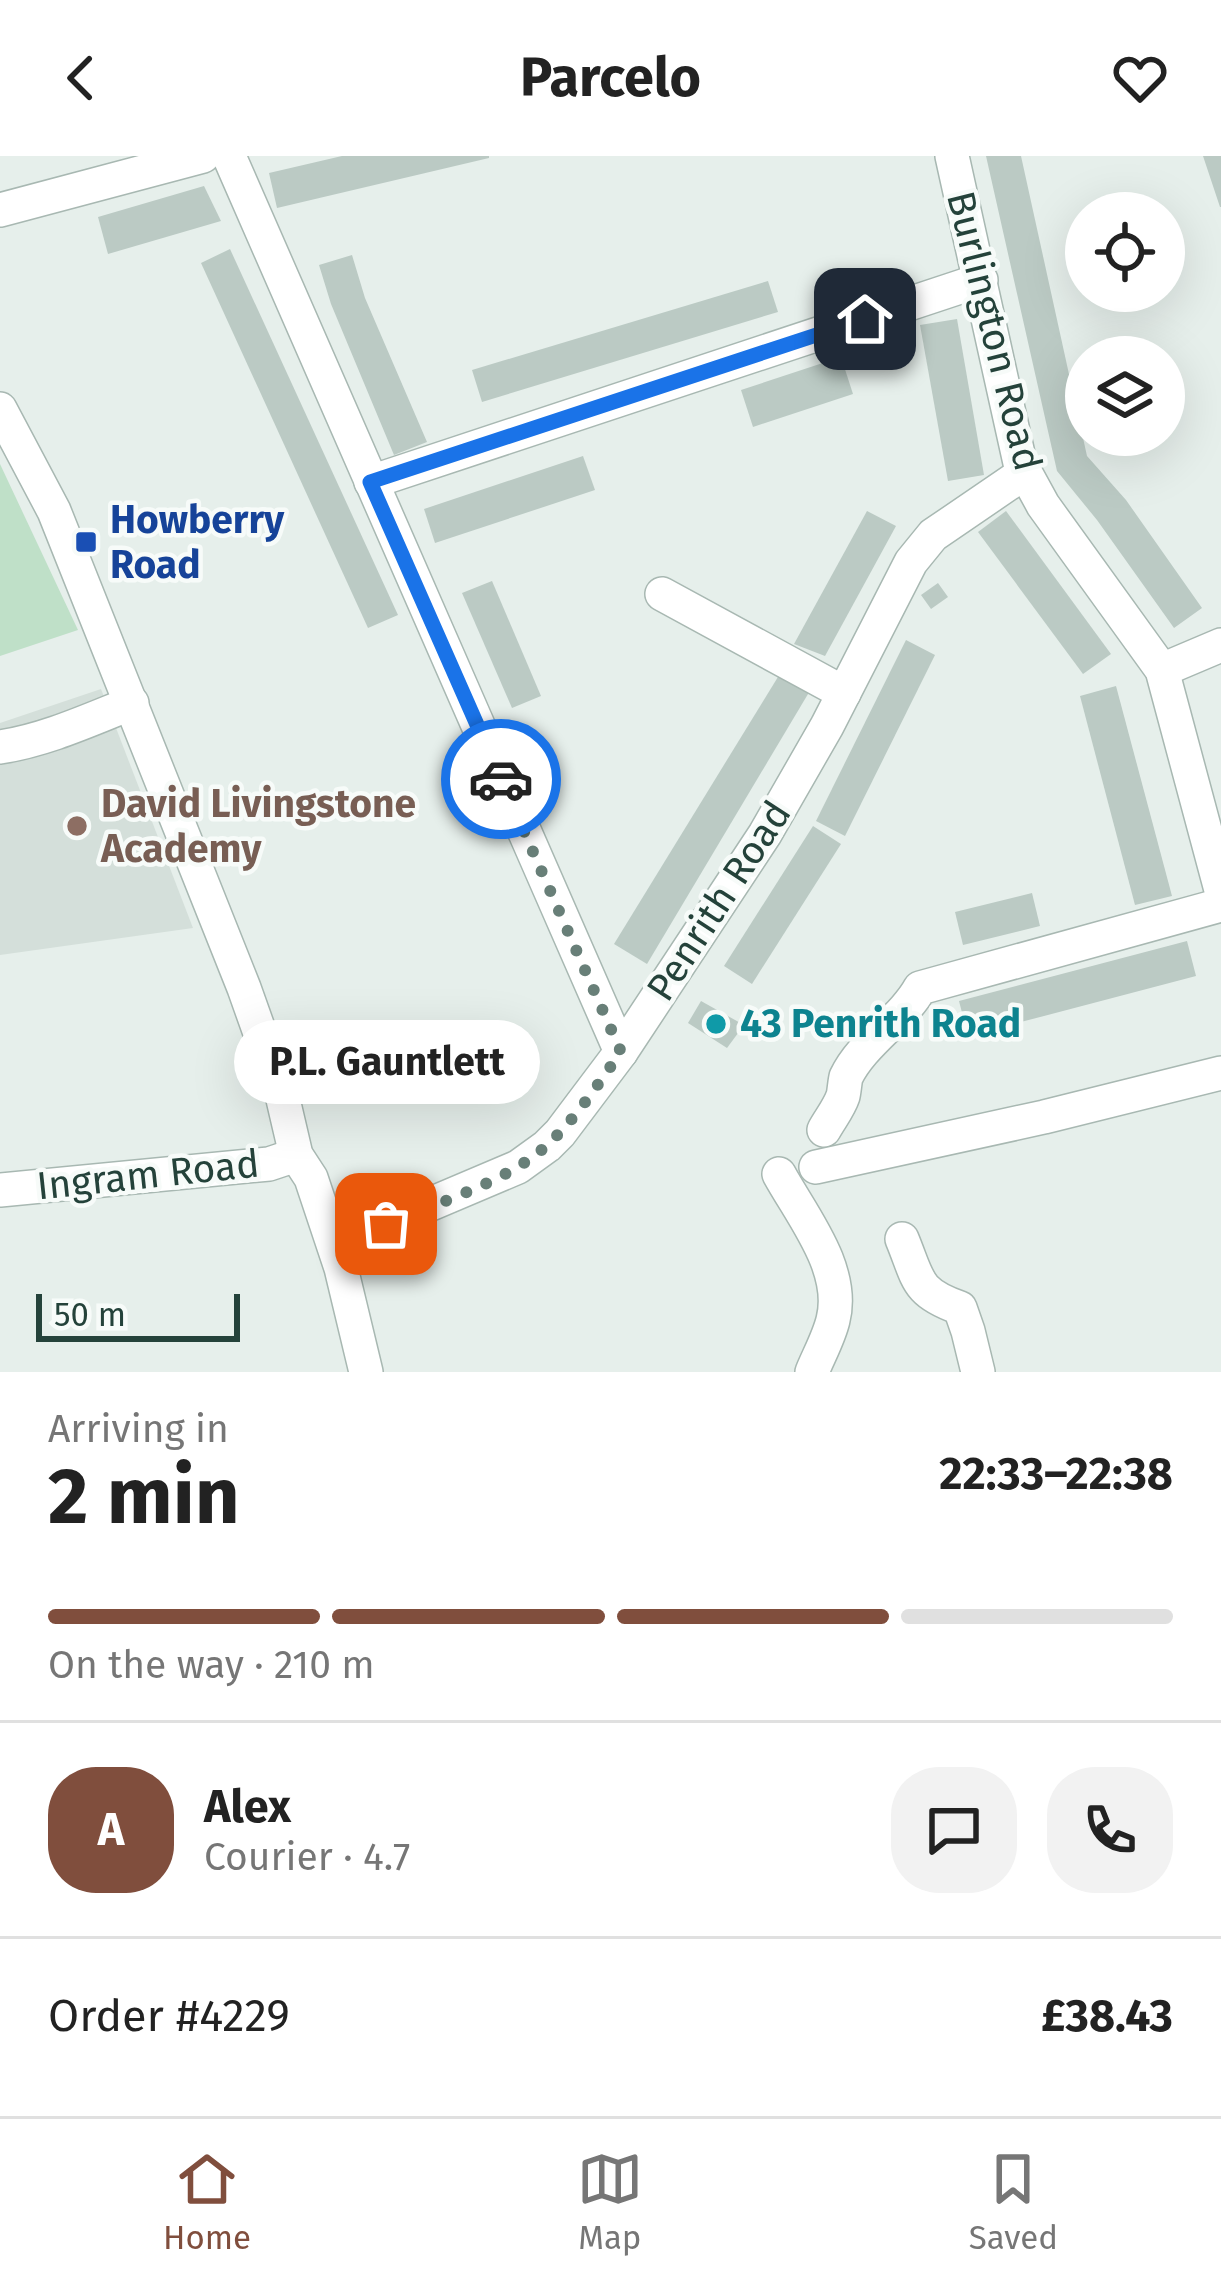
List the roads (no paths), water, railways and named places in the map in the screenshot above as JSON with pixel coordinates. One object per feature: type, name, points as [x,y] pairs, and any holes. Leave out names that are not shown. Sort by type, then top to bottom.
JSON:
[{"type":"street","points":[[0,210],[203,156]]},
{"type":"street","points":[[229,156],[621,1052]]},
{"type":"street","name":"Burlington Road","points":[[952,156],[1024,473],[1162,670],[1221,890]]},
{"type":"street","points":[[370,482],[981,280]]},
{"type":"street","points":[[0,409],[54,511],[266,1047],[296,1155],[311,1178],[350,1294],[366,1372]]},
{"type":"street","name":"Penrith Road","points":[[334,1245],[518,1167],[560,1132],[621,1052],[765,834],[911,562],[943,527],[1024,473]]},
{"type":"street","points":[[662,594],[844,693]]},
{"type":"street","points":[[1162,670],[1221,645]]},
{"type":"street","points":[[0,747],[73,727],[132,703]]},
{"type":"street","points":[[824,1130],[842,1098],[846,1078],[886,1027],[911,1005],[920,988],[1221,905]]},
{"type":"street","points":[[816,1167],[1221,1073]]},
{"type":"street","name":"Ingram Road","points":[[0,1190],[269,1164],[296,1155]]},
{"type":"street","points":[[779,1174],[830,1270],[836,1295],[832,1322],[812,1372]]},
{"type":"street","points":[[902,1239],[920,1284],[932,1298],[960,1308],[978,1372]]},
{"type":"place","name":"Howberry Road","points":[[86,542]]},
{"type":"place","name":"David Livingstone Academy","points":[[77,826]]},
{"type":"place","name":"43 Penrith Road","points":[[716,1024]]},
{"type":"place","name":"P.L. Gauntlett","points":[[386,1224]]}]
